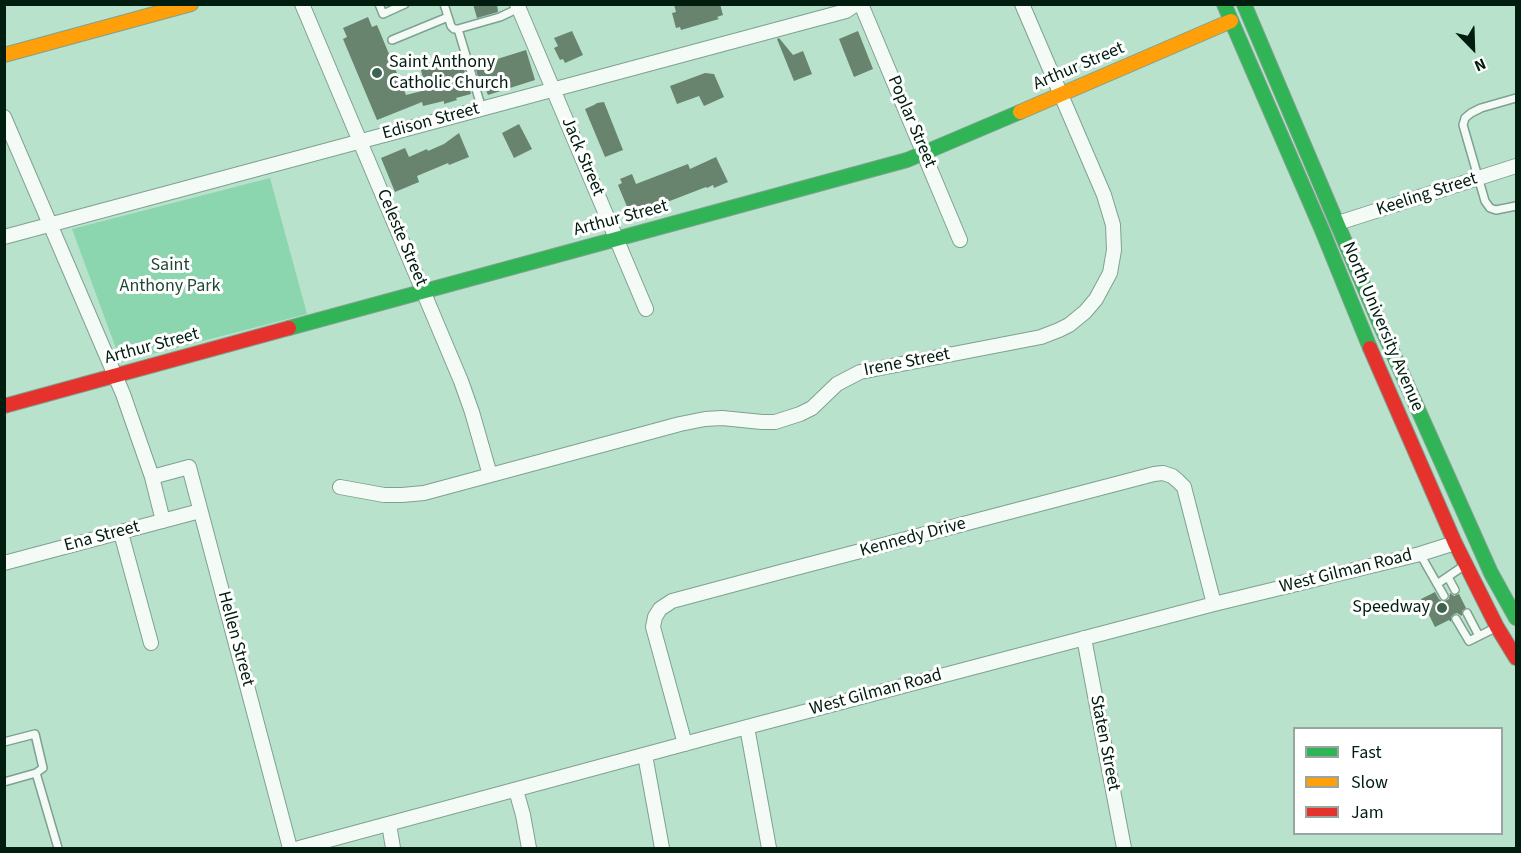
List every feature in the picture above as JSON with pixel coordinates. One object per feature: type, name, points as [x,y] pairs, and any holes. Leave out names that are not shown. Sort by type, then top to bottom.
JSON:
[{"type":"street","points":[[4,55],[191,4]]},
{"type":"street","name":"Celeste Street","points":[[302,4],[461,381],[490,475]]},
{"type":"street","name":"Edison Street","points":[[4,237],[846,10],[859,4]]},
{"type":"street","name":"Poplar Street","points":[[859,4],[960,240]]},
{"type":"street","name":"Irene Street","points":[[340,487],[384,495],[424,492],[705,419],[775,422],[812,408],[837,384],[860,372],[1041,337],[1069,325],[1085,312],[1102,290],[1112,263],[1113,225],[1104,195],[1022,4]]},
{"type":"street","name":"North University Avenue","points":[[1224,4],[1455,543],[1497,627],[1516,658]]},
{"type":"street","name":"North University Avenue","points":[[1244,4],[1379,322],[1516,618]]},
{"type":"street","name":"Jack Street","points":[[518,6],[646,309]]},
{"type":"street","name":"Arthur Street","points":[[4,406],[907,160],[1231,21]]},
{"type":"street","points":[[4,117],[115,376],[152,477],[163,521]]},
{"type":"street","name":"Keeling Street","points":[[1338,223],[1516,166]]},
{"type":"street","name":"Hellen Street","points":[[152,477],[189,467],[290,849]]},
{"type":"street","name":"Kennedy Drive","points":[[685,744],[653,627],[655,617],[660,609],[672,602],[788,570],[1163,473],[1172,476],[1184,487],[1214,604]]},
{"type":"street","name":"Ena Street","points":[[4,563],[200,511]]},
{"type":"street","points":[[121,533],[151,643]]},
{"type":"street","name":"West Gilman Road","points":[[298,849],[747,727],[1214,604],[1420,554],[1455,543]]},
{"type":"street","name":"Staten Street","points":[[1084,638],[1124,849]]},
{"type":"street","points":[[747,727],[769,849]]},
{"type":"street","points":[[645,755],[662,849]]},
{"type":"street","points":[[516,790],[529,849]]},
{"type":"street","points":[[389,824],[393,849]]},
{"type":"lane","points":[[379,4],[382,14],[405,4]]},
{"type":"lane","points":[[444,4],[454,29],[500,17],[518,6]]},
{"type":"lane","points":[[392,40],[448,17]]},
{"type":"lane","points":[[458,29],[482,109]]},
{"type":"lane","points":[[1516,98],[1471,113],[1465,118],[1463,125],[1485,201],[1490,208],[1496,210],[1516,206]]},
{"type":"lane","points":[[1420,554],[1444,596]]},
{"type":"lane","points":[[1437,584],[1465,565]]},
{"type":"lane","points":[[1448,577],[1455,590]]},
{"type":"lane","points":[[1467,613],[1479,636]]},
{"type":"lane","points":[[1456,619],[1469,641],[1497,627]]},
{"type":"lane","points":[[4,742],[35,734],[43,768],[36,774],[4,782]]},
{"type":"lane","points":[[36,774],[58,849]]},
{"type":"green space","name":"Saint Anthony Park","points":[[270,178],[307,314],[121,362],[72,229]]},
{"type":"building","points":[[473,4],[497,4],[498,12],[477,18]]},
{"type":"building","points":[[674,4],[720,4],[723,15],[717,17],[719,19],[681,30],[680,27],[676,28],[672,13],[676,12]]},
{"type":"building","name":"Saint Anthony Catholic Church","points":[[368,17],[372,27],[377,25],[406,95],[426,90],[420,66],[442,60],[444,69],[461,65],[471,94],[444,104],[444,101],[423,106],[422,102],[377,120],[343,39],[347,37],[343,28]]},
{"type":"building","points":[[572,31],[583,55],[565,63],[563,59],[560,60],[554,48],[558,46],[554,38]]},
{"type":"building","points":[[858,31],[873,69],[854,77],[839,39]]},
{"type":"building","points":[[779,38],[793,55],[803,51],[812,74],[794,81],[777,39]]},
{"type":"building","points":[[526,50],[535,80],[488,95],[486,90],[482,91],[475,66]]},
{"type":"building","points":[[705,73],[714,74],[724,97],[704,106],[699,96],[677,104],[670,86]]},
{"type":"building","points":[[604,102],[623,150],[605,157],[585,109]]},
{"type":"building","points":[[519,124],[532,149],[514,158],[502,133]]},
{"type":"building","points":[[459,133],[469,157],[417,176],[419,182],[395,192],[381,158],[405,148],[409,157],[427,149],[428,151],[444,144]]},
{"type":"building","points":[[716,157],[728,182],[714,188],[713,185],[706,187],[662,204],[661,201],[630,214],[618,185],[622,183],[620,179],[632,174],[636,184],[688,164],[690,169]]},
{"type":"building","points":[[1435,592],[1443,602],[1449,599],[1450,593],[1454,596],[1459,594],[1466,608],[1462,611],[1462,616],[1454,614],[1451,622],[1449,620],[1435,627],[1421,599]]},
{"type":"traffic: fast","points":[[1224,4],[1322,230],[1370,348]]},
{"type":"traffic: fast","points":[[1244,4],[1379,322],[1491,573],[1516,618]]},
{"type":"traffic: fast","points":[[289,328],[907,160],[1020,112]]},
{"type":"traffic: slow","points":[[4,55],[191,4]]},
{"type":"traffic: slow","points":[[1020,112],[1231,21]]},
{"type":"traffic: jam","points":[[4,406],[289,328]]},
{"type":"traffic: jam","points":[[1370,348],[1455,543],[1497,627],[1516,658]]},
{"type":"place","name":"Saint Anthony Catholic Church","points":[[377,73]]},
{"type":"place","name":"Speedway","points":[[1442,608]]}]
